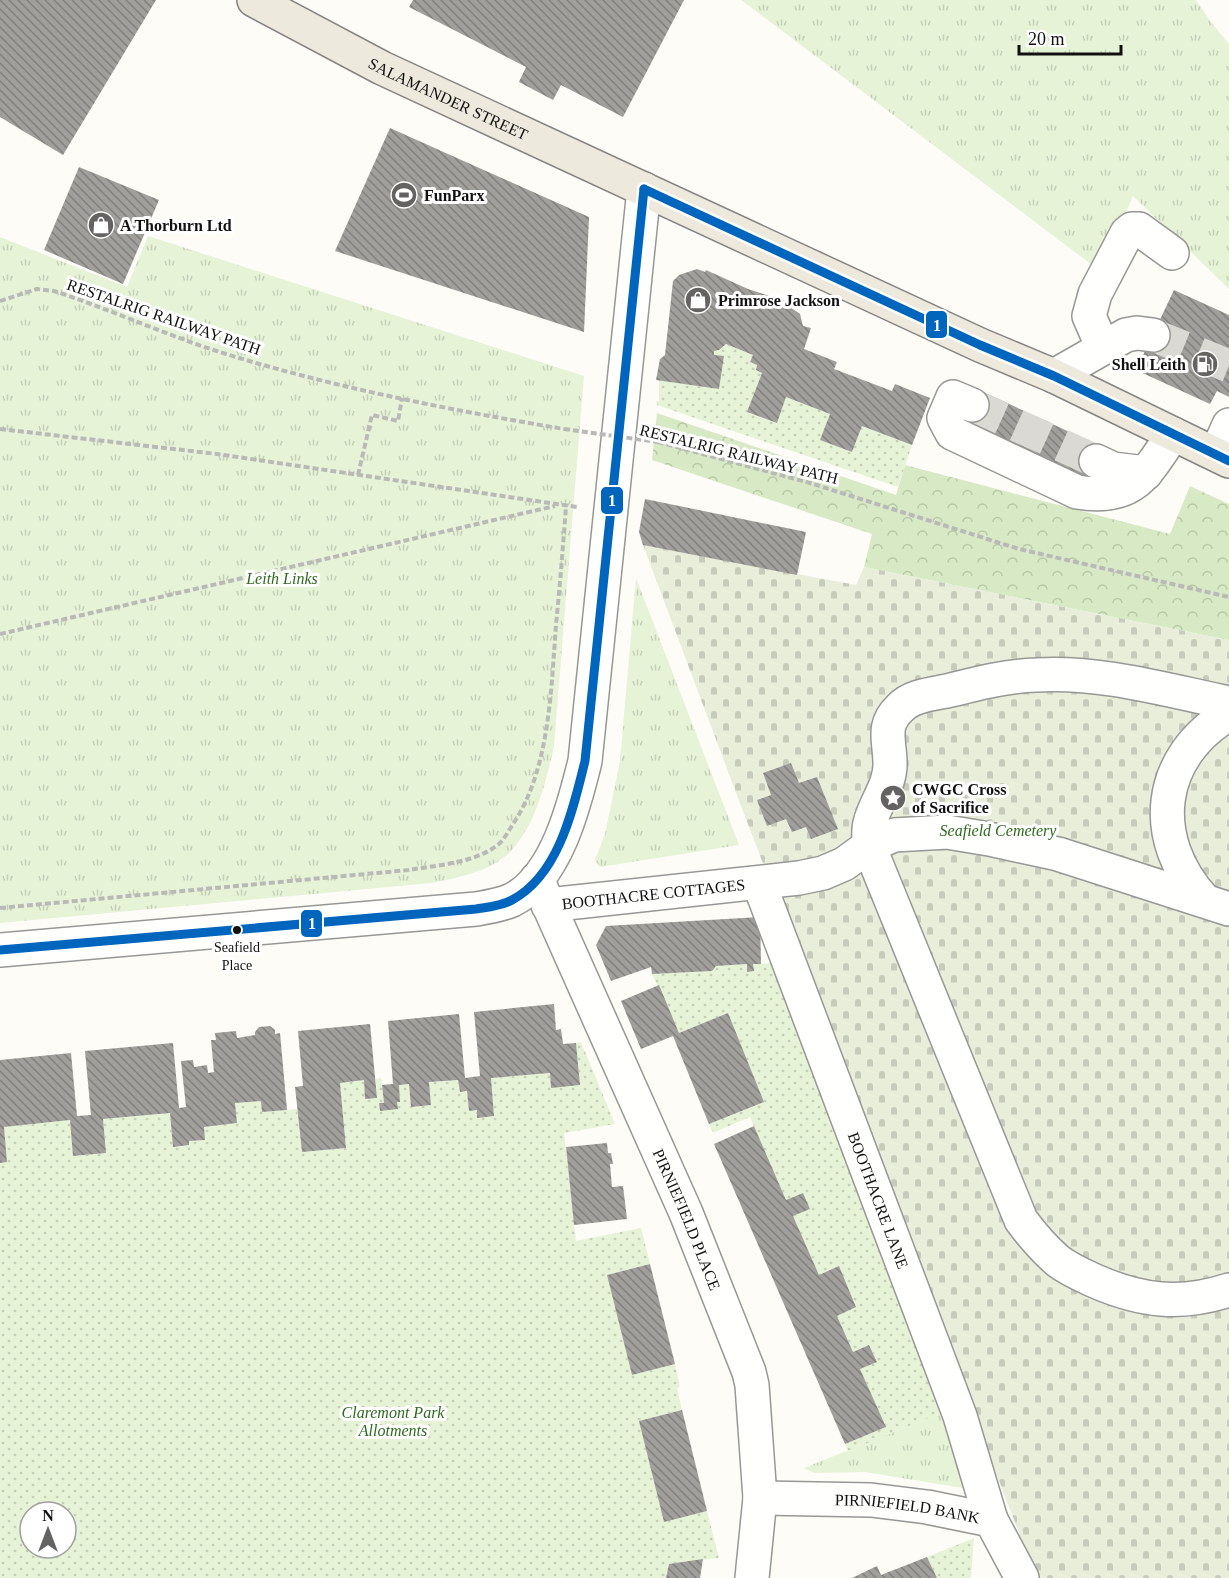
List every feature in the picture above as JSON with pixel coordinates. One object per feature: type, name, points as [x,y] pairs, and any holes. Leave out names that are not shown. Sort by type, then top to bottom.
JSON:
[{"type":"main road","name":"SALAMANDER STREET","points":[[254,0],[382,68],[980,345],[1054,376],[1173,434],[1225,447]]},
{"type":"street","points":[[0,950],[476,909],[511,900],[528,889],[542,892],[552,856],[578,793],[585,761],[644,189]]},
{"type":"street","points":[[1103,348],[1089,316],[1095,294],[1126,233],[1132,229],[1139,229],[1172,253]]},
{"type":"street","points":[[1054,376],[1126,335],[1137,333],[1153,335]]},
{"type":"street","points":[[972,405],[953,397],[944,418],[952,433],[1077,492],[1095,495],[1118,492],[1128,487],[1146,472],[1173,434]]},
{"type":"street","points":[[1096,461],[1113,469],[1146,472]]},
{"type":"street","points":[[1229,703],[1093,676],[1065,675],[1016,676],[911,700],[900,707],[888,729],[886,739],[890,763],[888,775],[871,820],[869,846],[1021,1220],[1034,1238],[1072,1271],[1122,1293],[1149,1299],[1170,1300],[1229,1290]]},
{"type":"street","points":[[1222,909],[1191,886],[1180,868],[1172,850],[1168,831],[1168,801],[1184,754],[1211,725],[1229,714]]},
{"type":"street","name":"BOOTHACRE COTTAGES","points":[[542,892],[759,883],[823,873],[844,864],[869,846],[894,835],[947,832],[1058,854],[1222,909]]},
{"type":"street","name":"BOOTHACRE LANE","points":[[759,883],[960,1416],[991,1520]]},
{"type":"street","name":"PIRNIEFIELD PLACE","points":[[542,892],[686,1213],[752,1385],[760,1498],[753,1578]]},
{"type":"street","name":"PIRNIEFIELD BANK","points":[[760,1498],[871,1500],[927,1507],[991,1520],[1022,1578]]},
{"type":"path","name":"RESTALRIG RAILWAY PATH","points":[[0,302],[36,289],[54,291],[224,353],[303,376],[461,412],[658,442],[810,483],[1019,549],[1229,597]]},
{"type":"path","points":[[358,475],[372,415],[398,422],[402,398]]},
{"type":"path","points":[[0,429],[217,454],[559,506],[610,509]]},
{"type":"path","points":[[0,634],[559,506]]},
{"type":"path","points":[[0,908],[409,870],[447,864],[483,854],[501,842],[518,816],[535,778],[544,736],[550,703],[566,506]]},
{"type":"green space","points":[[741,0],[1196,0],[1229,44],[1229,289],[1133,196],[1100,271]]},
{"type":"green space","name":"Leith Links","points":[[148,236],[584,376],[554,746],[533,817],[518,842],[501,860],[482,870],[431,883],[0,923],[0,237],[127,287]]},
{"type":"green space","points":[[726,344],[753,355],[750,362],[757,365],[756,370],[762,373],[748,413],[776,423],[786,397],[830,414],[820,440],[852,452],[862,426],[912,445],[898,487],[657,405],[659,380],[719,389],[724,357],[714,355],[714,351]]},
{"type":"green space","points":[[657,413],[896,495],[905,465],[1170,534],[1190,486],[1229,504],[1229,640],[864,567],[872,534],[652,460]]},
{"type":"green space","name":"Seafield Cemetery","points":[[643,545],[856,585],[864,567],[1229,640],[1229,1578],[1036,1578],[1032,1574],[1024,1546]]},
{"type":"green space","points":[[636,578],[739,845],[600,867],[595,860],[605,834],[620,761]]},
{"type":"green space","points":[[778,963],[948,1410],[848,1451],[845,1444],[886,1427],[860,1369],[877,1361],[869,1345],[853,1352],[837,1316],[856,1306],[839,1267],[819,1275],[793,1216],[810,1209],[803,1193],[786,1200],[750,1117],[713,1133],[709,1124],[764,1102],[728,1014],[679,1033],[652,974],[712,971],[716,966],[747,964],[747,972],[754,971],[753,964]]},
{"type":"green space","name":"Claremont Park Allotments","points":[[581,1042],[615,1124],[564,1133],[576,1241],[641,1228],[650,1264],[607,1275],[632,1375],[675,1364],[682,1410],[640,1421],[664,1521],[707,1511],[719,1558],[669,1564],[666,1578],[0,1578],[0,1163],[7,1162],[4,1127],[70,1120],[74,1156],[106,1153],[103,1119],[170,1113],[173,1146],[189,1145],[189,1141],[205,1140],[204,1127],[237,1123],[235,1103],[261,1101],[263,1112],[297,1109],[302,1152],[346,1148],[340,1083],[364,1080],[366,1099],[377,1098],[376,1079],[381,1078],[384,1103],[380,1104],[400,1101],[399,1085],[409,1084],[411,1107],[431,1105],[429,1082],[458,1080],[460,1092],[467,1091],[469,1111],[477,1110],[477,1117],[494,1116],[491,1078],[550,1073],[580,1085],[576,1043]]},
{"type":"green space","points":[[948,1410],[969,1487],[963,1488],[865,1472],[814,1473],[804,1468]]},
{"type":"green space","points":[[974,1538],[971,1578],[937,1578],[927,1557]]},
{"type":"building","points":[[0,0],[156,0],[63,155],[0,117]]},
{"type":"building","points":[[413,0],[684,0],[623,117],[561,85],[553,100],[519,82],[526,67],[409,7]]},
{"type":"building","points":[[390,128],[589,217],[584,332],[335,251]]},
{"type":"building","points":[[79,167],[159,200],[123,284],[44,250]]},
{"type":"building","points":[[697,269],[705,272],[706,270],[748,289],[791,303],[790,307],[800,314],[803,326],[811,328],[804,349],[837,362],[834,369],[892,391],[895,384],[930,398],[912,445],[862,426],[852,452],[820,440],[830,414],[786,397],[777,423],[747,412],[762,373],[756,370],[757,365],[750,362],[753,355],[726,344],[714,351],[714,355],[724,356],[719,389],[656,380],[660,359],[665,355],[673,281],[679,275]]},
{"type":"building","points":[[1174,290],[1229,315],[1229,397],[1217,391],[1210,404],[1136,370]]},
{"type":"building","points":[[979,390],[1102,447],[1087,479],[964,421]]},
{"type":"building","points":[[645,499],[806,532],[797,575],[643,545],[639,532]]},
{"type":"building","points":[[791,763],[799,783],[817,777],[838,829],[811,839],[806,827],[792,832],[786,819],[767,826],[757,800],[771,795],[763,773]]},
{"type":"building","points":[[760,917],[761,964],[753,964],[754,971],[747,972],[747,964],[716,966],[712,971],[652,974],[651,967],[611,981],[596,945],[606,926]]},
{"type":"building","points":[[659,985],[679,1033],[728,1013],[764,1102],[709,1124],[673,1036],[641,1049],[621,1001]]},
{"type":"building","points":[[554,1004],[556,1030],[561,1029],[563,1044],[576,1043],[580,1085],[551,1088],[550,1073],[491,1078],[494,1116],[477,1118],[477,1110],[469,1111],[467,1091],[460,1092],[458,1080],[429,1082],[431,1105],[411,1107],[409,1084],[399,1085],[398,1109],[380,1111],[379,1103],[384,1103],[382,1085],[393,1084],[388,1021],[459,1014],[465,1078],[480,1076],[474,1012]]},
{"type":"building","points":[[370,1024],[377,1098],[365,1099],[364,1080],[340,1083],[346,1148],[302,1152],[295,1087],[303,1086],[298,1031]]},
{"type":"building","points":[[270,1026],[275,1030],[275,1034],[280,1033],[287,1110],[262,1112],[261,1101],[235,1103],[237,1123],[204,1127],[205,1140],[189,1141],[189,1145],[173,1147],[170,1113],[103,1119],[106,1153],[73,1156],[70,1120],[4,1127],[7,1162],[0,1163],[0,1060],[71,1053],[77,1116],[91,1115],[85,1051],[173,1043],[179,1108],[186,1107],[181,1061],[193,1060],[194,1067],[207,1065],[208,1073],[214,1072],[211,1040],[216,1040],[215,1033],[236,1031],[237,1038],[255,1035],[259,1027]]},
{"type":"building","points":[[754,1126],[786,1200],[803,1193],[810,1209],[793,1216],[819,1275],[839,1266],[856,1307],[837,1316],[853,1352],[869,1345],[877,1362],[860,1369],[886,1427],[845,1444],[714,1144]]},
{"type":"building","points":[[607,1143],[613,1164],[610,1164],[612,1187],[623,1186],[627,1219],[574,1225],[566,1147]]},
{"type":"building","points":[[650,1264],[675,1364],[632,1375],[607,1275]]},
{"type":"building","points":[[682,1410],[707,1511],[664,1522],[639,1421]]},
{"type":"building","points":[[927,1557],[937,1578],[852,1578],[877,1566],[881,1575]]},
{"type":"building","points":[[703,1559],[700,1578],[666,1578],[669,1564]]},
{"type":"tunnel","points":[[1153,335],[1229,366]]},
{"type":"tunnel","points":[[972,405],[1096,461]]},
{"type":"transit line","name":"1","points":[[644,189],[980,345],[1054,376],[1229,461]]},
{"type":"transit line","name":"1","points":[[0,950],[476,909],[512,900],[528,889],[542,874],[562,839],[585,761],[644,189]]},
{"type":"place","name":"FunParx","points":[[404,195]]},
{"type":"place","name":"A Thorburn Ltd","points":[[101,225]]},
{"type":"place","name":"Primrose Jackson","points":[[698,300]]},
{"type":"place","name":"Shell Leith","points":[[1205,364]]},
{"type":"place","name":"CWGC Cross of Sacrifice","points":[[893,798]]},
{"type":"place","name":"Seafield Place","points":[[237,930]]}]
